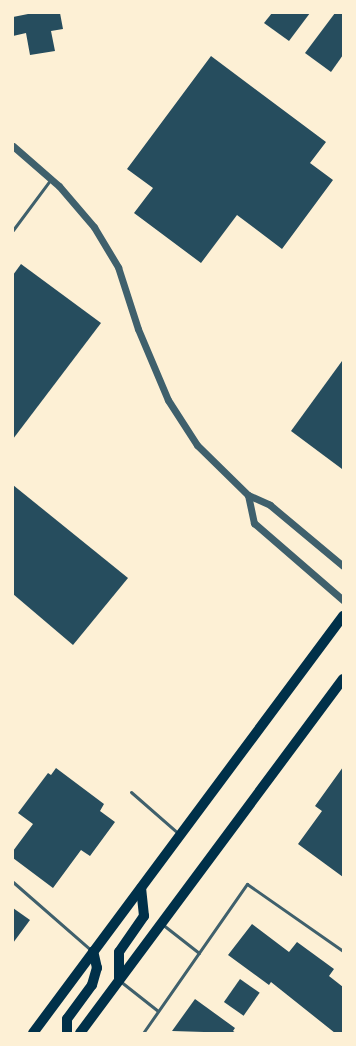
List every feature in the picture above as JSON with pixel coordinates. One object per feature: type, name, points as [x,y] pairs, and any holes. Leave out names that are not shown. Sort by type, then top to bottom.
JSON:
[{"type":"main road","points":[[33,1033],[343,616]]},
{"type":"main road","points":[[80,1033],[343,679]]},
{"type":"main road","points":[[119,980],[119,952],[144,916],[141,888]]},
{"type":"main road","points":[[66,1033],[67,1019],[92,985],[97,968],[93,951]]},
{"type":"street","points":[[13,146],[51,179],[94,227],[118,267],[138,329],[168,400],[197,445],[248,495],[270,504],[343,566]]},
{"type":"street","points":[[248,495],[254,523],[343,600]]},
{"type":"lane","points":[[13,230],[51,179]]},
{"type":"lane","points":[[131,792],[180,834]]},
{"type":"lane","points":[[13,882],[93,951]]},
{"type":"lane","points":[[143,1033],[247,884],[343,951]]},
{"type":"lane","points":[[161,923],[199,953]]},
{"type":"lane","points":[[119,980],[158,1011]]},
{"type":"building","points":[[33,13],[60,13],[63,29],[51,31],[55,51],[30,55],[26,33],[13,36],[13,17]]},
{"type":"building","points":[[272,13],[310,13],[289,41],[264,23]]},
{"type":"building","points":[[335,13],[343,13],[343,55],[331,72],[305,53]]},
{"type":"building","points":[[211,56],[326,142],[310,163],[333,180],[282,249],[237,215],[201,263],[134,213],[153,188],[127,169]]},
{"type":"building","points":[[21,264],[101,323],[13,439],[13,275]]},
{"type":"building","points":[[342,361],[343,362],[342,469],[291,431]]},
{"type":"building","points":[[13,485],[128,578],[73,645],[13,594]]},
{"type":"building","points":[[343,767],[343,877],[298,844],[322,811],[315,806]]},
{"type":"building","points":[[56,768],[104,804],[100,811],[115,822],[90,856],[81,850],[53,888],[13,858],[13,851],[33,824],[18,813],[48,773],[51,775]]},
{"type":"building","points":[[13,908],[30,920],[13,943]]},
{"type":"building","points":[[252,924],[289,952],[297,942],[334,969],[329,976],[343,987],[343,1033],[335,1033],[271,982],[269,985],[228,955]]},
{"type":"building","points":[[240,979],[260,993],[244,1016],[224,1002]]},
{"type":"building","points":[[195,999],[235,1028],[233,1031],[236,1033],[172,1031]]}]
